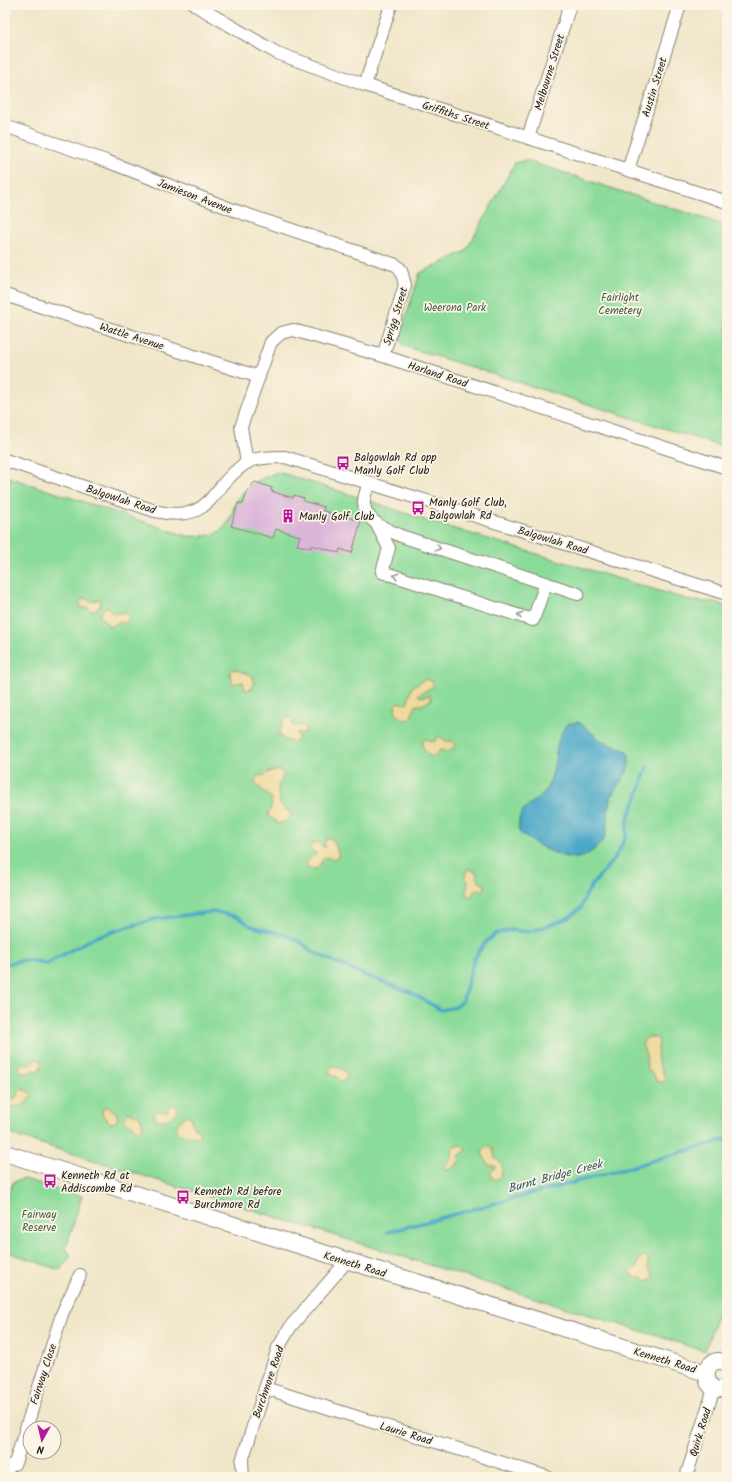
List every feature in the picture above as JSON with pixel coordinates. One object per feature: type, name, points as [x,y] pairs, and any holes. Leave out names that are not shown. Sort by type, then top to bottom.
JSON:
[{"type":"main road","name":"Kenneth Road","points":[[6,1155],[706,1373]]},
{"type":"main road","points":[[721,1387],[707,1380],[706,1373],[712,1363],[726,1360]]},
{"type":"street","name":"Griffiths Street","points":[[194,5],[277,53],[365,85],[727,202]]},
{"type":"street","points":[[365,85],[391,5]]},
{"type":"street","name":"Melbourne Street","points":[[528,138],[570,5]]},
{"type":"street","name":"Austin Street","points":[[628,170],[680,5]]},
{"type":"street","name":"Jamieson Avenue","points":[[5,126],[106,161],[239,212],[387,260]]},
{"type":"street","name":"Sprigg Street","points":[[383,356],[405,285],[401,270],[387,260]]},
{"type":"street","name":"Wattle Avenue","points":[[5,295],[259,377]]},
{"type":"street","name":"Harland Road","points":[[247,462],[241,427],[271,342],[276,336],[287,330],[303,332],[383,356],[727,468]]},
{"type":"street","name":"Balgowlah Road","points":[[5,460],[155,511],[178,514],[193,512],[205,506],[247,462],[266,458],[285,457],[727,594]]},
{"type":"street","points":[[369,482],[363,503],[367,515],[376,523],[402,536],[578,594]]},
{"type":"street","points":[[376,523],[389,548],[382,572],[534,620],[546,583]]},
{"type":"street","name":"Burchmore Road","points":[[243,1477],[242,1461],[278,1348],[291,1326],[347,1261]]},
{"type":"street","name":"Fairway Close","points":[[5,1470],[14,1463],[62,1314],[80,1275]]},
{"type":"street","name":"Quirk Road","points":[[686,1477],[721,1387]]},
{"type":"street","name":"Laurie Road","points":[[265,1388],[547,1477]]},
{"type":"green space","name":"Fairlight Cemetery","points":[[525,160],[727,226],[727,448],[404,346],[399,338],[420,273],[466,251],[515,163]]},
{"type":"green space","name":"Manly Golf Club","points":[[278,472],[422,519],[692,601],[715,602],[727,607],[727,1285],[705,1351],[19,1137],[5,1131],[5,476],[187,536],[198,536],[210,535],[225,527],[236,502],[246,489],[261,479]]},
{"type":"green space","name":"Fairway Reserve","points":[[24,1179],[82,1196],[66,1248],[71,1256],[60,1270],[5,1251],[5,1205],[13,1182]]},
{"type":"sand","points":[[83,598],[90,602],[99,599],[101,603],[100,607],[92,611],[88,608],[80,608],[80,602]]},
{"type":"sand","points":[[109,607],[112,613],[126,613],[129,618],[128,620],[109,627],[99,616],[104,608]]},
{"type":"sand","points":[[233,669],[252,675],[254,681],[252,689],[245,690],[243,682],[233,684],[230,672]]},
{"type":"sand","points":[[425,679],[432,681],[434,686],[418,695],[421,697],[430,695],[431,700],[422,705],[416,705],[410,719],[406,720],[399,717],[396,713],[395,705],[398,702],[407,704],[412,687]]},
{"type":"sand","points":[[288,717],[293,719],[293,726],[305,725],[306,728],[304,733],[297,733],[299,739],[294,742],[284,740],[279,733],[284,720]]},
{"type":"sand","points":[[439,736],[445,741],[453,741],[455,747],[448,752],[440,750],[437,755],[432,757],[425,751],[422,742],[426,739],[434,742]]},
{"type":"sand","points":[[280,770],[284,775],[278,788],[281,806],[290,812],[291,816],[284,822],[277,824],[276,821],[268,816],[272,802],[271,798],[255,782],[257,776]]},
{"type":"sand","points":[[329,838],[334,841],[339,856],[334,859],[326,858],[322,860],[316,869],[308,868],[306,864],[311,857],[317,854],[310,850],[312,844],[318,842],[325,848],[325,840]]},
{"type":"sand","points":[[470,869],[476,872],[478,881],[485,885],[484,890],[480,891],[475,889],[472,897],[466,894],[468,882],[465,876],[467,870]]},
{"type":"sand","points":[[646,1038],[657,1038],[659,1042],[657,1054],[658,1063],[666,1078],[663,1083],[656,1081],[654,1075],[647,1069],[646,1055],[642,1044]]},
{"type":"sand","points":[[35,1059],[39,1059],[42,1063],[39,1072],[32,1070],[26,1074],[18,1069],[21,1064],[28,1065]]},
{"type":"sand","points":[[334,1065],[345,1071],[347,1076],[345,1080],[340,1082],[337,1077],[329,1074],[330,1069]]},
{"type":"sand","points":[[20,1089],[30,1092],[32,1095],[23,1106],[10,1107],[8,1105],[9,1101],[17,1097]]},
{"type":"sand","points":[[171,1104],[176,1106],[178,1109],[173,1115],[167,1120],[156,1120],[154,1116],[156,1111],[167,1112]]},
{"type":"sand","points":[[106,1106],[116,1112],[118,1117],[116,1122],[110,1123],[102,1115],[102,1110]]},
{"type":"sand","points":[[128,1112],[140,1116],[143,1126],[140,1131],[136,1130],[133,1125],[126,1123],[125,1118]]},
{"type":"sand","points":[[186,1115],[191,1117],[193,1127],[200,1131],[197,1137],[181,1134],[176,1130],[177,1125]]},
{"type":"sand","points":[[460,1145],[464,1147],[466,1151],[459,1156],[458,1164],[449,1170],[445,1170],[444,1166],[451,1159],[453,1148]]},
{"type":"sand","points":[[485,1148],[492,1148],[496,1159],[502,1165],[501,1174],[499,1178],[495,1180],[491,1177],[490,1171],[494,1169],[495,1166],[488,1165],[482,1153]]},
{"type":"sand","points":[[645,1256],[648,1259],[648,1267],[654,1277],[647,1281],[642,1278],[633,1277],[630,1272],[636,1268],[639,1259]]},
{"type":"water","points":[[579,722],[603,742],[627,751],[629,765],[624,777],[616,787],[610,800],[607,830],[603,840],[589,854],[580,858],[574,858],[552,852],[538,845],[519,832],[519,819],[523,811],[544,793],[546,789],[553,772],[557,747],[562,731],[567,724]]},
{"type":"building","name":"Manly Golf Club","points":[[255,482],[272,488],[271,491],[293,498],[294,495],[304,498],[303,501],[324,507],[323,511],[361,521],[352,553],[340,549],[339,553],[312,545],[311,548],[297,545],[300,536],[276,529],[273,538],[231,526],[238,503],[243,504],[248,489]]},
{"type":"waterway","points":[[5,965],[26,960],[46,964],[95,937],[155,919],[211,912],[238,917],[251,926],[285,935],[299,941],[313,952],[362,974],[410,992],[441,1010],[456,1007],[463,1000],[474,959],[484,944],[495,934],[509,930],[528,932],[568,918],[581,908],[592,885],[615,858],[626,837],[628,818],[647,767]]},
{"type":"waterway","name":"Burnt Bridge Creek","points":[[388,1232],[624,1169],[727,1139]]},
{"type":"place","name":"Balgowlah Rd opp Manly Golf Club","points":[[343,463]]},
{"type":"place","name":"Manly Golf Club, Balgowlah Rd","points":[[418,508]]},
{"type":"place","name":"Manly Golf Club","points":[[288,516]]},
{"type":"place","name":"Kenneth Rd at Addiscombe Rd","points":[[50,1181]]},
{"type":"place","name":"Kenneth Rd before Burchmore Rd","points":[[183,1197]]},
{"type":"park label","name":"Weerona Park","points":[[455,307]]}]
